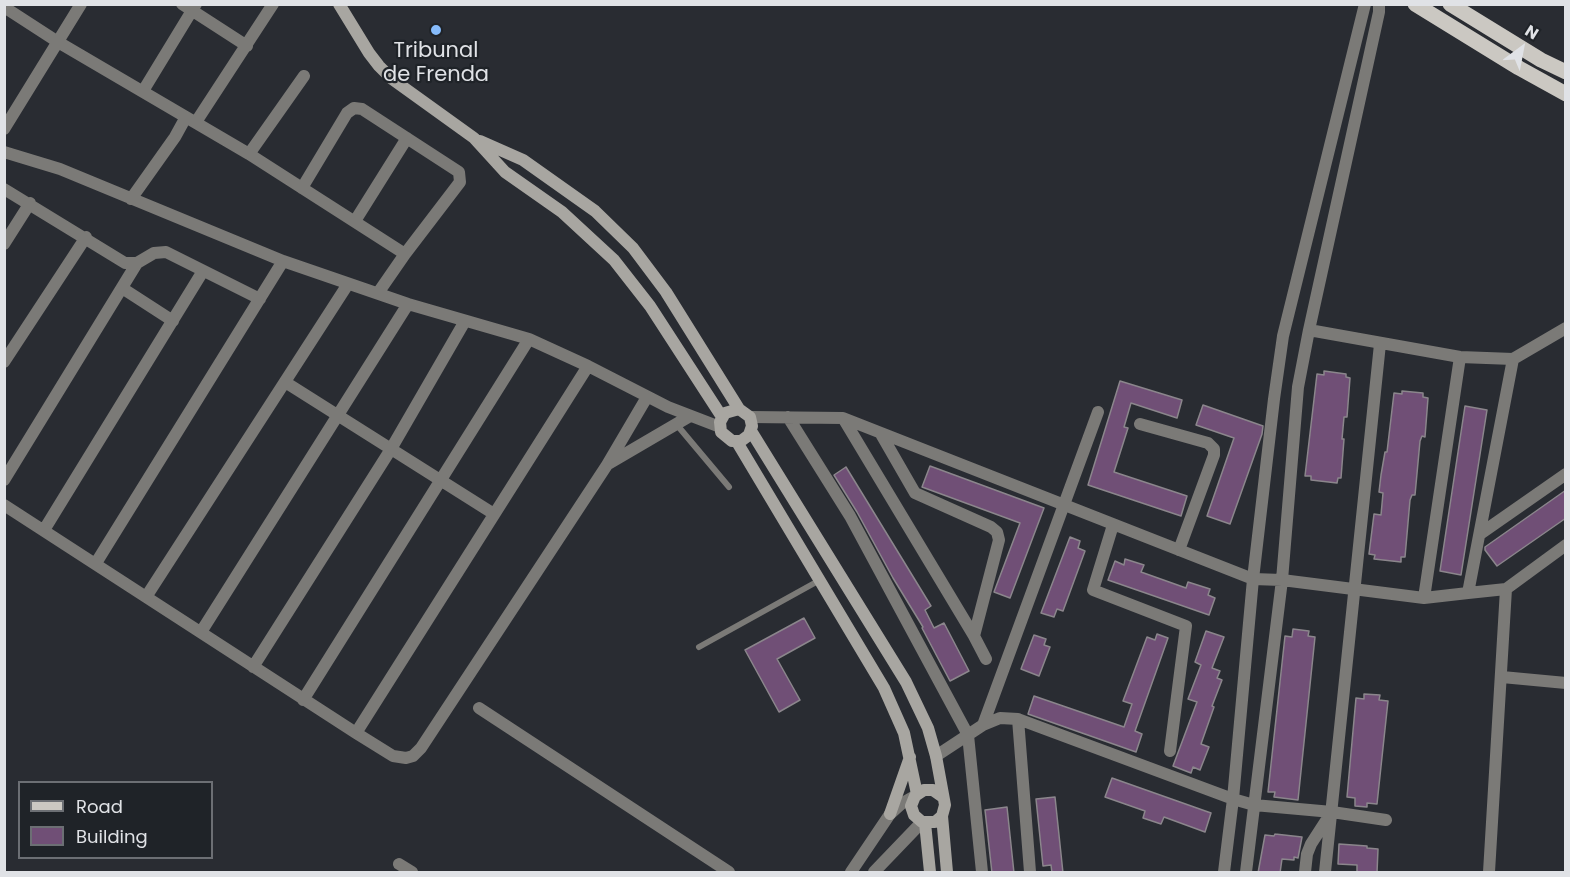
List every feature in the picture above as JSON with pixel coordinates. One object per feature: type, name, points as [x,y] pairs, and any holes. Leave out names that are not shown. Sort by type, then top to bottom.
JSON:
[{"type":"main road","points":[[339,4],[378,66],[392,79],[474,138],[523,160],[595,211],[633,248],[666,292],[739,409],[750,417],[752,431],[906,682],[928,728],[936,756],[945,805],[942,816],[947,873]]},
{"type":"main road","points":[[1415,4],[1518,68],[1566,94]]},
{"type":"main road","points":[[1450,4],[1541,60],[1566,72]]},
{"type":"main road","points":[[474,138],[505,172],[570,219],[614,260],[650,306],[721,422],[727,439],[736,442],[746,439],[752,431]]},
{"type":"main road","points":[[721,422],[729,411],[739,409]]},
{"type":"main road","points":[[736,442],[884,688],[900,723],[910,756],[916,795]]},
{"type":"main road","points":[[890,814],[910,756]]},
{"type":"main road","points":[[942,816],[934,822],[923,822],[917,819],[912,811],[912,801],[924,790],[933,790],[943,797]]},
{"type":"main road","points":[[923,822],[930,873]]},
{"type":"street","points":[[4,129],[81,4]]},
{"type":"street","points":[[131,199],[175,137],[191,120],[247,46],[273,4]]},
{"type":"street","points":[[1224,873],[1254,579],[1283,336],[1365,4]]},
{"type":"street","points":[[1246,873],[1282,580],[1298,387],[1379,4]]},
{"type":"street","points":[[4,7],[58,42],[249,154],[405,254]]},
{"type":"street","points":[[143,92],[190,7],[247,46]]},
{"type":"street","points":[[249,154],[304,76]]},
{"type":"street","points":[[303,188],[347,113],[354,108],[362,109],[457,170],[461,179],[378,293]]},
{"type":"street","points":[[355,221],[407,138]]},
{"type":"street","points":[[4,152],[60,169],[283,261],[408,304],[529,339],[690,416],[721,422]]},
{"type":"street","points":[[4,189],[86,237],[120,261],[128,264],[137,263],[154,253],[162,251],[170,253],[260,299]]},
{"type":"street","points":[[4,244],[30,203]]},
{"type":"street","points":[[4,362],[86,237]]},
{"type":"street","points":[[96,563],[283,261]]},
{"type":"street","points":[[4,480],[137,263]]},
{"type":"street","points":[[44,530],[203,271]]},
{"type":"street","points":[[146,597],[348,284]]},
{"type":"street","points":[[122,288],[173,321]]},
{"type":"street","points":[[201,632],[408,304]]},
{"type":"street","points":[[253,667],[391,449],[465,321]]},
{"type":"street","points":[[1309,330],[1460,357],[1513,359],[1566,328]]},
{"type":"street","points":[[303,700],[529,339]]},
{"type":"street","points":[[1325,873],[1380,344]]},
{"type":"street","points":[[1424,598],[1460,357]]},
{"type":"street","points":[[1468,593],[1513,359]]},
{"type":"street","points":[[356,733],[588,366]]},
{"type":"street","points":[[285,382],[494,513]]},
{"type":"street","points":[[4,505],[303,700],[393,756],[406,758],[417,753],[607,465],[647,397]]},
{"type":"street","points":[[983,725],[1098,412]]},
{"type":"street","points":[[607,465],[690,416]]},
{"type":"street","points":[[750,417],[843,418],[1254,579],[1282,580],[1424,598],[1506,589],[1566,546]]},
{"type":"street","points":[[788,417],[850,516],[968,735],[982,873]]},
{"type":"street","points":[[843,418],[974,636],[986,660]]},
{"type":"street","points":[[1140,424],[1208,443],[1214,449],[1214,455],[1179,550]]},
{"type":"street","points":[[881,434],[915,493],[991,527],[997,532],[999,540],[974,636]]},
{"type":"street","points":[[1480,534],[1566,474]]},
{"type":"street","points":[[1113,525],[1093,590],[1186,626],[1170,751]]},
{"type":"street","points":[[1489,873],[1506,589]]},
{"type":"street","points":[[1502,677],[1566,683]]},
{"type":"street","points":[[479,708],[729,873]]},
{"type":"street","points":[[936,756],[983,725],[1000,718],[1018,719],[1254,805],[1386,820]]},
{"type":"street","points":[[1018,719],[1030,873]]},
{"type":"street","points":[[851,873],[890,814],[916,795]]},
{"type":"street","points":[[1305,873],[1307,854],[1311,844],[1332,813]]},
{"type":"street","points":[[874,873],[923,822]]},
{"type":"street","points":[[399,864],[412,873]]},
{"type":"lane","points":[[677,425],[729,487]]},
{"type":"lane","points":[[699,647],[820,579]]},
{"type":"building","points":[[1324,371],[1346,374],[1346,377],[1350,378],[1347,417],[1344,417],[1342,439],[1344,439],[1341,478],[1338,478],[1337,483],[1311,480],[1311,476],[1305,476],[1317,374],[1324,375]]},
{"type":"building","points":[[1120,381],[1182,400],[1177,418],[1131,403],[1124,427],[1128,428],[1114,472],[1187,496],[1181,516],[1088,485]]},
{"type":"building","points":[[1402,391],[1423,393],[1423,397],[1428,398],[1425,437],[1422,436],[1420,441],[1415,495],[1412,495],[1410,500],[1405,557],[1401,557],[1401,562],[1374,559],[1375,555],[1369,554],[1374,514],[1381,515],[1383,493],[1379,492],[1385,452],[1387,452],[1394,393],[1402,394]]},
{"type":"building","points":[[1203,405],[1263,426],[1230,524],[1207,516],[1234,438],[1196,425]]},
{"type":"building","points":[[1465,406],[1487,410],[1461,575],[1440,571]]},
{"type":"building","points":[[930,466],[1044,508],[1010,598],[994,592],[1020,523],[922,487]]},
{"type":"building","points":[[846,467],[931,606],[925,610],[934,628],[944,623],[969,671],[950,681],[923,627],[834,475]]},
{"type":"building","points":[[1566,490],[1566,518],[1497,566],[1485,547]]},
{"type":"building","points":[[1070,537],[1080,541],[1078,548],[1085,551],[1063,611],[1057,609],[1054,617],[1041,613]]},
{"type":"building","points":[[1125,559],[1144,565],[1141,572],[1186,588],[1188,582],[1210,589],[1208,595],[1215,598],[1209,615],[1108,580],[1115,561],[1124,565]]},
{"type":"building","points":[[804,618],[815,638],[777,659],[800,700],[779,712],[745,650]]},
{"type":"building","points":[[1293,629],[1309,631],[1308,636],[1315,637],[1298,800],[1274,797],[1275,792],[1268,792],[1285,636],[1292,637]]},
{"type":"building","points":[[1206,631],[1224,637],[1212,668],[1220,671],[1217,678],[1222,680],[1201,744],[1209,747],[1200,770],[1193,767],[1191,773],[1173,766],[1197,702],[1188,699],[1201,665],[1195,662]]},
{"type":"building","points":[[1157,634],[1168,638],[1135,731],[1142,734],[1136,752],[1028,714],[1034,696],[1124,727],[1132,704],[1123,701],[1147,637],[1155,640]]},
{"type":"building","points":[[1034,635],[1046,639],[1044,645],[1050,647],[1039,676],[1021,669]]},
{"type":"building","points":[[1364,694],[1380,695],[1379,700],[1388,701],[1377,804],[1367,803],[1367,807],[1355,806],[1355,798],[1347,797],[1356,698],[1364,699]]},
{"type":"building","points":[[1112,778],[1211,813],[1205,832],[1164,817],[1161,824],[1143,818],[1145,811],[1105,797]]},
{"type":"building","points":[[1055,797],[1063,873],[1052,873],[1051,865],[1043,866],[1036,799]]},
{"type":"building","points":[[1007,807],[1014,873],[992,873],[985,810]]},
{"type":"building","points":[[1275,834],[1302,837],[1298,858],[1282,859],[1280,873],[1258,873],[1265,835],[1274,836]]},
{"type":"building","points":[[1339,844],[1378,849],[1377,873],[1357,873],[1357,865],[1338,864]]},
{"type":"place","name":"Tribunal de Frenda","points":[[436,30]]}]
